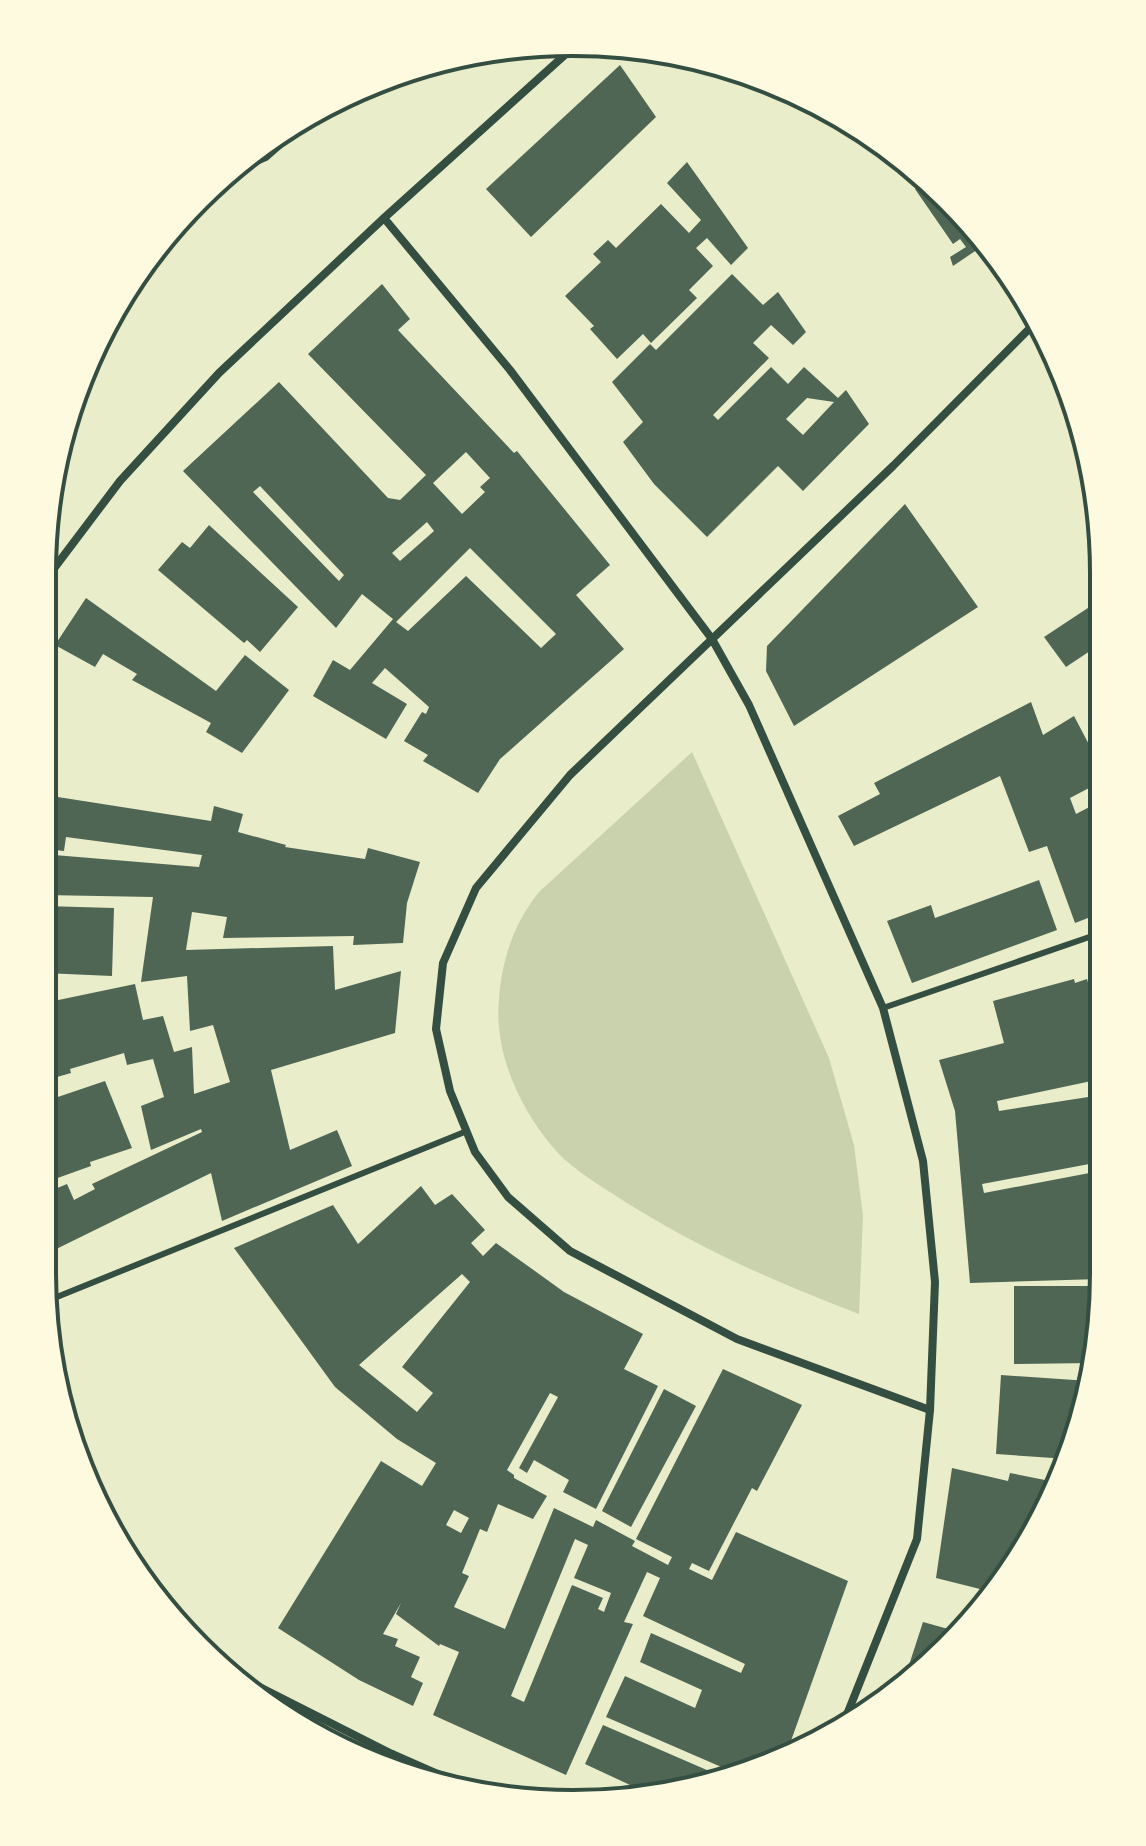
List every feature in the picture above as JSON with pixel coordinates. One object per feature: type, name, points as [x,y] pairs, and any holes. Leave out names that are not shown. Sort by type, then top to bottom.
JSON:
[{"type":"street","points":[[56,565],[120,481],[219,373],[563,56]]},
{"type":"street","points":[[384,218],[510,370],[712,639],[749,705],[883,1008],[923,1161],[935,1282],[930,1410],[917,1539],[849,1710]]},
{"type":"street","points":[[930,1410],[737,1339],[570,1251],[508,1197],[475,1152],[450,1091],[436,1029],[443,963],[476,888],[570,775],[893,466],[1029,329]]},
{"type":"street","points":[[273,1694],[422,1767]]},
{"type":"street","points":[[387,1756],[392,1754]]},
{"type":"lane","points":[[883,1008],[1090,937]]},
{"type":"lane","points":[[57,1297],[467,1131]]},
{"type":"green space","points":[[692,752],[829,1058],[854,1145],[863,1216],[859,1314],[795,1289],[702,1246],[580,1172],[557,1152],[528,1113],[505,1058],[498,1019],[501,984],[511,942],[530,904],[539,892]]},
{"type":"building","points":[[620,65],[656,117],[531,237],[486,189]]},
{"type":"building","points":[[687,162],[748,248],[731,265],[707,238],[696,248],[713,266],[689,290],[697,298],[651,343],[643,334],[617,359],[590,329],[594,326],[565,296],[601,262],[593,254],[608,240],[616,248],[661,204],[689,233],[701,220],[667,183]]},
{"type":"building","points":[[917,187],[939,207],[977,250],[953,266],[950,257],[966,247],[960,239],[953,244],[915,189]]},
{"type":"building","points":[[732,274],[763,305],[778,292],[806,332],[793,345],[771,325],[753,343],[769,358],[713,415],[718,420],[771,367],[788,384],[804,367],[838,398],[846,390],[869,424],[803,491],[778,466],[707,537],[654,484],[623,442],[643,422],[612,382],[650,344],[656,350]],"holes":[[[807,398],[834,402],[803,435],[786,419]]]},
{"type":"building","points":[[382,284],[410,319],[398,330],[514,453],[517,451],[610,565],[576,595],[624,649],[500,759],[478,793],[423,761],[428,755],[404,741],[422,712],[426,714],[429,707],[385,668],[372,683],[407,704],[386,739],[313,696],[333,660],[350,670],[393,619],[362,594],[336,628],[183,471],[279,382],[388,498],[400,500],[426,475],[308,354]],"holes":[[[466,452],[490,478],[480,487],[485,492],[462,514],[433,483]],[[260,486],[344,575],[339,581],[253,492]],[[427,522],[434,531],[400,561],[392,553]],[[470,548],[556,634],[541,648],[466,576],[408,631],[396,622]]]},
{"type":"building","points":[[905,504],[978,607],[794,726],[766,671],[767,646]]},
{"type":"building","points":[[209,525],[298,607],[260,652],[247,640],[244,643],[158,570],[182,542],[190,548]]},
{"type":"building","points":[[86,598],[216,691],[245,655],[289,690],[242,753],[206,732],[211,723],[132,680],[137,674],[103,654],[95,667],[56,643]]},
{"type":"building","points":[[1090,607],[1090,651],[1066,667],[1044,637]]},
{"type":"building","points":[[1031,702],[1043,735],[1074,716],[1090,746],[1090,790],[1070,798],[1076,814],[1090,807],[1090,917],[1075,923],[1047,846],[1029,852],[1000,776],[854,846],[838,816],[880,794],[874,783]]},
{"type":"building","points":[[56,797],[211,821],[214,806],[243,814],[238,832],[285,847],[365,859],[368,848],[420,862],[407,903],[403,943],[353,945],[354,936],[223,938],[227,917],[192,912],[186,950],[333,946],[335,990],[401,971],[395,1033],[271,1070],[290,1150],[337,1130],[352,1166],[222,1221],[211,1173],[56,1249],[56,1189],[67,1184],[74,1200],[95,1189],[92,1184],[202,1132],[201,1129],[151,1150],[141,1106],[164,1097],[153,1059],[127,1065],[124,1053],[70,1069],[71,1073],[56,1077],[56,1000],[135,984],[143,1020],[163,1016],[174,1052],[192,1047],[194,1094],[230,1082],[213,1025],[190,1031],[187,976],[141,982],[153,897],[56,895],[56,855],[199,867],[202,855],[66,837],[64,851],[56,850]]},
{"type":"building","points":[[1039,880],[1057,930],[912,983],[887,921],[931,905],[935,918]]},
{"type":"building","points":[[56,906],[114,908],[112,976],[56,974]]},
{"type":"building","points":[[1074,979],[1075,983],[1087,979],[1090,990],[1090,1081],[997,1101],[999,1111],[1090,1097],[1090,1164],[982,1184],[984,1193],[1090,1173],[1090,1279],[970,1283],[955,1111],[939,1060],[1004,1043],[993,1001]]},
{"type":"building","points":[[105,1081],[132,1148],[90,1162],[91,1166],[56,1179],[56,1098]]},
{"type":"building","points":[[421,1186],[435,1205],[452,1194],[485,1230],[471,1243],[483,1256],[496,1243],[564,1292],[643,1334],[624,1369],[658,1386],[596,1509],[563,1492],[569,1480],[534,1460],[527,1473],[519,1468],[558,1397],[550,1393],[507,1470],[514,1478],[547,1496],[533,1519],[498,1504],[487,1532],[480,1529],[462,1573],[469,1576],[454,1607],[505,1629],[554,1508],[593,1527],[596,1520],[635,1541],[632,1546],[668,1565],[672,1557],[636,1539],[723,1369],[802,1405],[757,1491],[752,1488],[709,1571],[692,1563],[689,1569],[712,1580],[736,1532],[848,1581],[790,1742],[723,1768],[606,1717],[625,1676],[695,1708],[702,1690],[640,1662],[651,1633],[741,1673],[745,1664],[643,1616],[660,1578],[647,1572],[624,1622],[633,1624],[566,1775],[433,1715],[459,1652],[439,1646],[396,1614],[401,1603],[383,1634],[398,1639],[395,1646],[420,1657],[411,1677],[423,1683],[413,1706],[359,1680],[278,1628],[381,1461],[422,1486],[436,1463],[397,1439],[335,1387],[234,1248],[333,1205],[358,1244]],"holes":[[[462,1274],[470,1282],[402,1367],[433,1393],[417,1412],[359,1365]],[[454,1510],[469,1518],[461,1533],[446,1525]],[[575,1539],[588,1545],[574,1578],[611,1593],[604,1612],[598,1609],[603,1598],[572,1585],[524,1702],[511,1696]]]},
{"type":"building","points":[[1014,1286],[1090,1286],[1082,1363],[1014,1364]]},
{"type":"building","points":[[1001,1375],[1078,1380],[1056,1458],[996,1454]]},
{"type":"building","points":[[664,1389],[696,1406],[631,1527],[602,1511]]},
{"type":"building","points":[[952,1468],[1008,1481],[1010,1473],[1047,1480],[1021,1532],[982,1589],[936,1578]]},
{"type":"building","points":[[923,1622],[948,1629],[909,1666]]},
{"type":"building","points":[[603,1725],[710,1771],[633,1787],[585,1764]]}]
